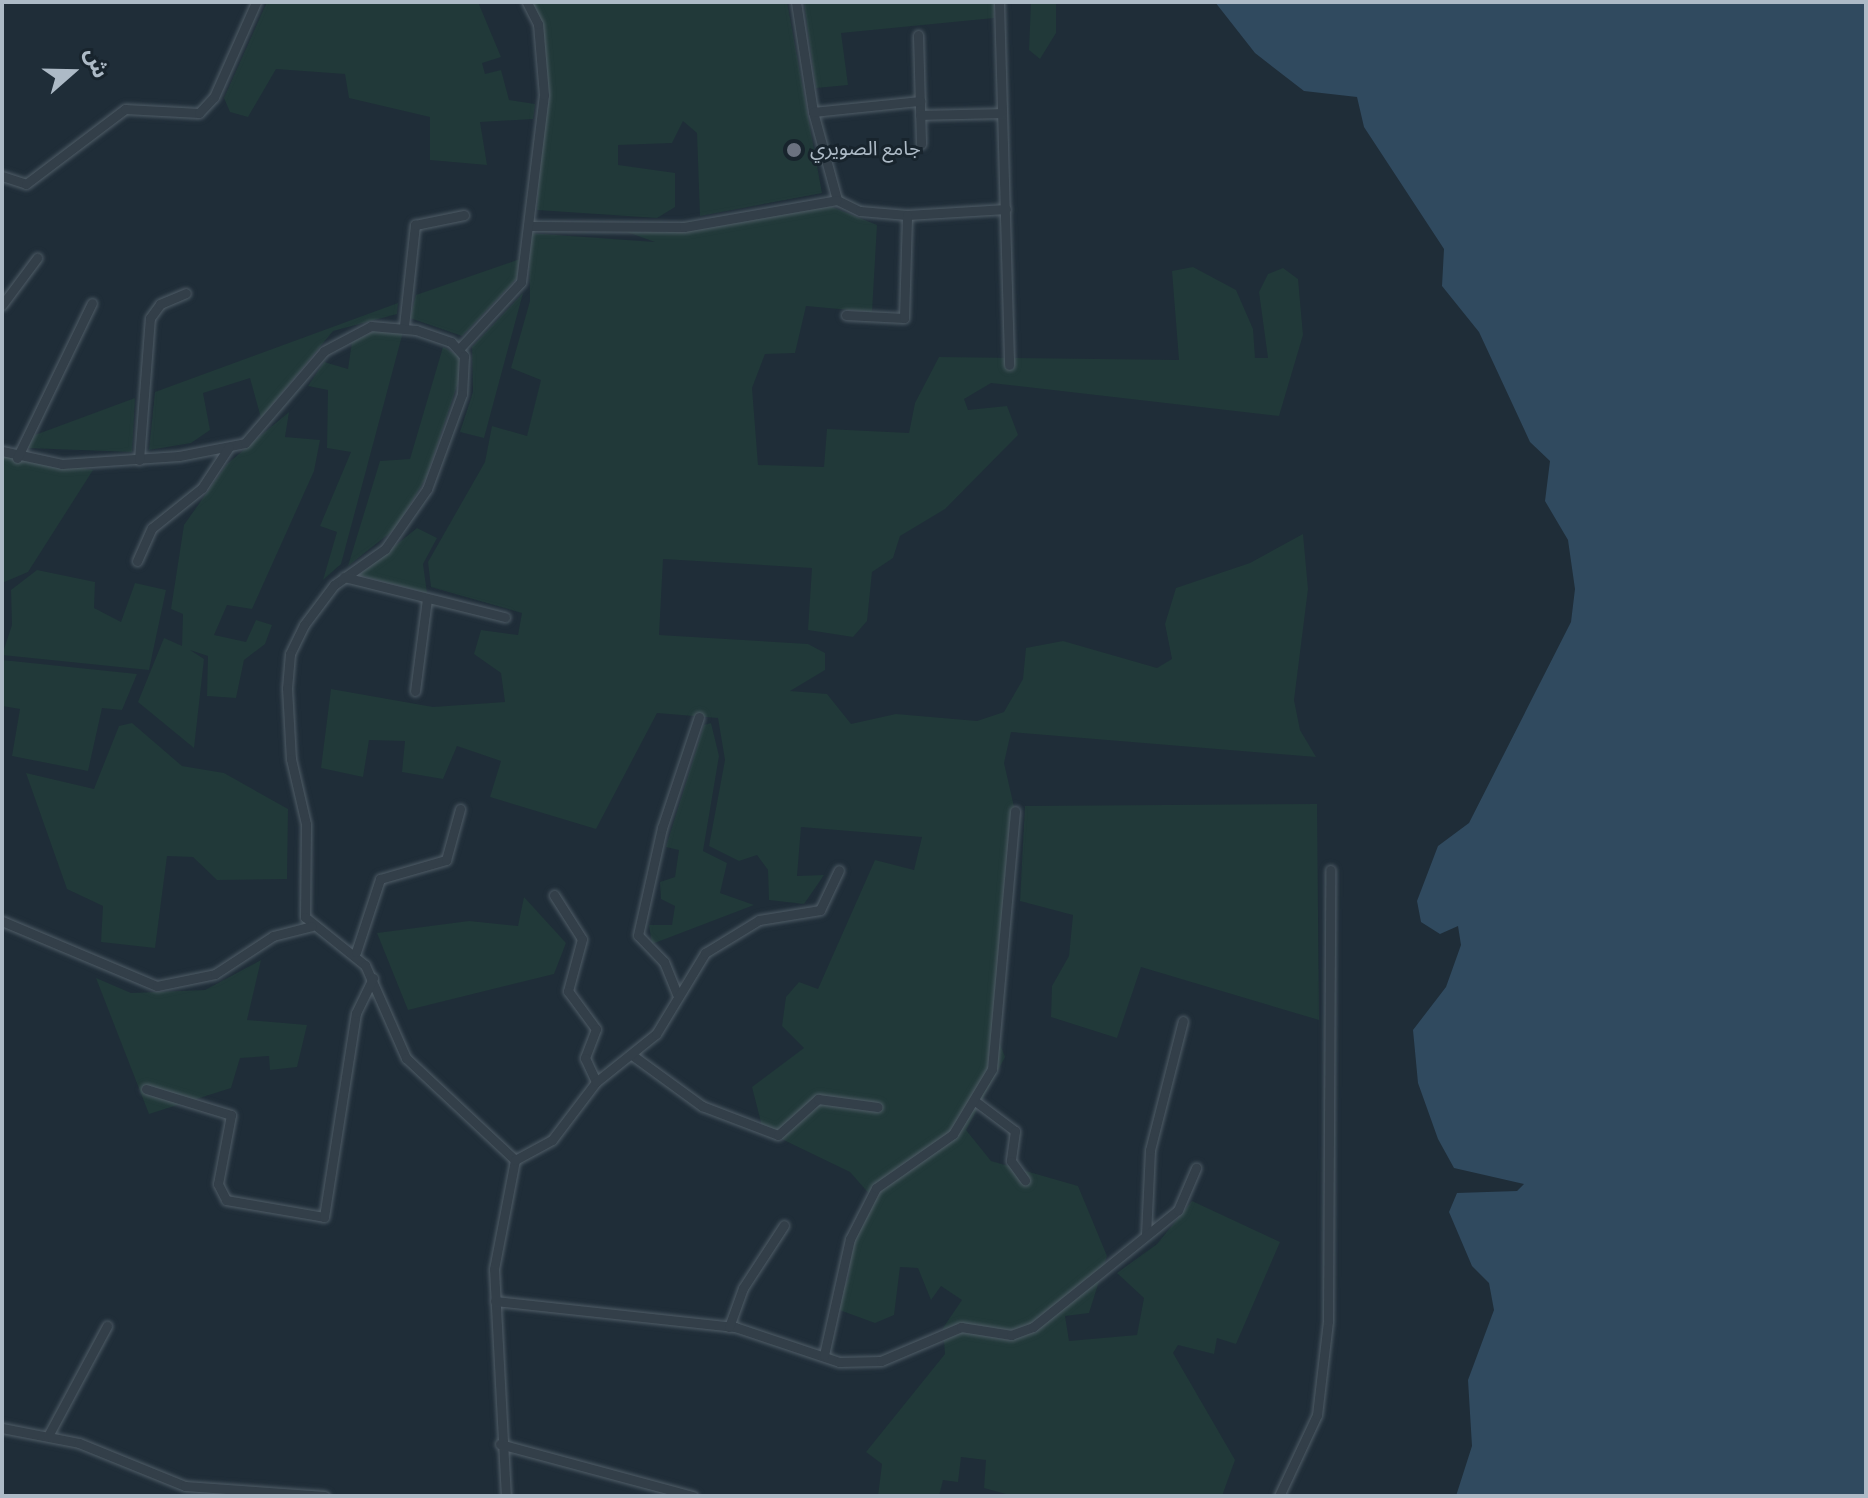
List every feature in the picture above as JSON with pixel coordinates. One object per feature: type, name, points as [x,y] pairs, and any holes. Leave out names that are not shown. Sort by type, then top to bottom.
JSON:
[{"type":"street","points":[[2,176],[26,184],[125,109],[199,113],[214,97],[256,2]]},
{"type":"street","points":[[460,348],[521,282],[544,95],[538,24],[527,2]]},
{"type":"street","points":[[796,2],[813,112],[837,200]]},
{"type":"street","points":[[999,2],[1009,365]]},
{"type":"street","points":[[918,35],[921,144]]},
{"type":"street","points":[[813,112],[920,101]]},
{"type":"street","points":[[920,115],[1002,113]]},
{"type":"street","points":[[530,226],[684,227],[837,200],[860,211],[907,215],[1006,209]]},
{"type":"street","points":[[404,326],[415,225],[464,215]]},
{"type":"street","points":[[846,315],[904,318],[907,215]]},
{"type":"street","points":[[2,305],[37,258]]},
{"type":"street","points":[[139,460],[150,318],[160,304],[186,293]]},
{"type":"street","points":[[17,458],[92,303]]},
{"type":"street","points":[[2,451],[17,458],[139,460],[229,447],[258,434],[306,370],[338,341],[371,326],[404,326],[460,348]]},
{"type":"street","points":[[460,348],[467,373],[427,489],[385,549],[344,577],[304,625],[287,668],[291,759],[306,824],[302,903],[312,926],[356,952],[373,978],[406,1058],[515,1160]]},
{"type":"street","points":[[137,561],[152,528],[202,488],[229,447]]},
{"type":"street","points":[[344,577],[505,617]]},
{"type":"street","points":[[415,691],[427,599]]},
{"type":"street","points":[[677,994],[664,962],[638,935],[662,828],[699,717]]},
{"type":"street","points":[[356,952],[380,879],[446,860],[460,809]]},
{"type":"street","points":[[824,1355],[850,1239],[876,1188],[953,1134],[992,1069],[1015,811]]},
{"type":"street","points":[[506,1496],[500,1444],[495,1301],[499,1218],[515,1160],[552,1140],[596,1082],[656,1034],[677,994],[715,944],[770,916],[820,910],[839,870]]},
{"type":"street","points":[[1279,1496],[1317,1415],[1328,1321],[1330,870]]},
{"type":"street","points":[[554,895],[582,939],[568,991],[596,1029],[585,1058],[596,1082]]},
{"type":"street","points":[[2,921],[157,986],[215,974],[273,936],[312,926]]},
{"type":"street","points":[[146,1089],[231,1115],[218,1184],[226,1200],[324,1217],[356,1013],[373,978]]},
{"type":"street","points":[[1146,1235],[1150,1150],[1183,1021]]},
{"type":"street","points":[[632,1055],[702,1106],[778,1135],[818,1099],[877,1107]]},
{"type":"street","points":[[975,1101],[1015,1131],[1011,1161],[1025,1180]]},
{"type":"street","points":[[495,1301],[729,1327],[852,1364],[881,1361],[961,1327],[1019,1333],[1178,1210],[1196,1168]]},
{"type":"street","points":[[729,1327],[743,1288],[784,1225]]},
{"type":"street","points":[[48,1436],[107,1326]]},
{"type":"street","points":[[2,1428],[48,1436],[185,1486],[325,1496]]},
{"type":"street","points":[[500,1444],[693,1496]]},
{"type":"green space","points":[[267,2],[478,2],[501,57],[482,63],[485,74],[501,70],[509,100],[535,104],[533,119],[480,122],[487,165],[430,160],[430,117],[349,98],[345,74],[276,69],[248,117],[230,112],[224,98]]},
{"type":"green space","points":[[531,2],[787,2],[822,193],[700,216],[697,133],[683,121],[672,143],[618,145],[618,165],[675,173],[675,207],[657,218],[537,210],[544,95]]},
{"type":"green space","points":[[804,2],[994,2],[994,18],[841,33],[848,85],[816,88]]},
{"type":"green space","points":[[1031,2],[1056,2],[1056,33],[1040,59],[1029,50]]},
{"type":"green space","points":[[822,203],[877,225],[872,312],[806,306],[795,353],[765,354],[752,388],[758,465],[824,467],[827,429],[909,433],[915,403],[939,357],[1179,360],[1172,271],[1193,267],[1236,290],[1253,329],[1255,358],[1268,358],[1259,292],[1268,274],[1283,268],[1298,279],[1303,335],[1279,416],[991,383],[964,399],[968,410],[1007,406],[1018,435],[945,509],[900,536],[893,558],[872,572],[867,621],[853,637],[808,630],[812,568],[663,559],[659,635],[808,644],[825,653],[825,670],[790,691],[827,694],[851,724],[896,714],[977,721],[1004,712],[1023,679],[1026,648],[1063,641],[1157,668],[1172,659],[1165,624],[1176,588],[1250,563],[1303,534],[1308,589],[1294,700],[1300,730],[1316,757],[1011,732],[1004,763],[1015,811],[994,1029],[1005,1057],[966,1130],[991,1161],[1078,1186],[1107,1256],[1089,1313],[1065,1316],[1069,1341],[1137,1335],[1144,1298],[1117,1273],[1157,1244],[1192,1201],[1280,1242],[1236,1344],[1217,1338],[1214,1354],[1178,1345],[1173,1353],[1235,1460],[1222,1496],[1013,1496],[984,1488],[986,1460],[961,1457],[958,1482],[943,1480],[939,1496],[878,1496],[882,1464],[866,1452],[945,1354],[943,1328],[962,1300],[941,1286],[931,1300],[918,1268],[900,1267],[894,1315],[875,1323],[834,1308],[849,1277],[850,1239],[872,1197],[850,1172],[763,1130],[752,1087],[804,1048],[782,1026],[786,997],[799,982],[818,989],[875,860],[914,870],[922,837],[801,827],[797,876],[824,875],[804,904],[769,900],[768,870],[757,855],[739,861],[709,846],[725,760],[718,718],[657,713],[596,829],[490,797],[501,761],[457,746],[443,779],[402,772],[405,741],[369,740],[363,777],[321,768],[331,689],[433,707],[505,702],[501,673],[474,654],[481,630],[518,635],[522,613],[431,587],[428,562],[485,462],[492,426],[527,436],[541,380],[511,368],[530,301],[529,233],[655,242],[624,231]]},
{"type":"green space","points":[[520,259],[517,278],[462,336],[410,318],[416,295]]},
{"type":"green space","points":[[523,293],[484,438],[460,432],[473,392],[472,347]]},
{"type":"green space","points":[[398,303],[397,314],[333,331],[261,418],[250,378],[203,393],[210,430],[191,443],[149,450],[155,392]]},
{"type":"green space","points":[[375,331],[403,332],[341,564],[323,580],[337,532],[320,526],[351,452],[327,448],[328,390],[308,386],[324,362],[348,369],[352,342]]},
{"type":"green space","points":[[443,347],[458,355],[461,374],[426,478],[395,529],[348,566],[380,461],[410,459]]},
{"type":"green space","points":[[135,398],[132,452],[27,448],[35,435]]},
{"type":"green space","points":[[289,412],[285,437],[320,440],[314,471],[252,609],[227,605],[214,635],[246,642],[256,620],[272,625],[265,644],[244,660],[236,698],[207,696],[208,656],[190,650],[204,659],[194,748],[138,702],[164,638],[182,646],[183,614],[171,609],[184,525],[227,464]]},
{"type":"green space","points":[[2,454],[93,470],[28,572],[2,583]]},
{"type":"green space","points":[[417,528],[437,538],[423,564],[427,593],[359,575]]},
{"type":"green space","points":[[37,570],[95,582],[94,608],[121,622],[135,583],[166,590],[149,670],[2,655],[12,625],[11,590]]},
{"type":"green space","points":[[2,660],[137,674],[122,710],[102,708],[88,771],[12,756],[20,709],[2,706]]},
{"type":"green space","points":[[132,723],[182,766],[224,773],[288,809],[287,879],[217,880],[193,857],[167,856],[155,948],[101,942],[103,906],[67,889],[26,773],[94,789],[119,726]]},
{"type":"green space","points":[[711,723],[719,756],[703,851],[727,863],[720,893],[754,905],[652,944],[649,925],[672,925],[675,906],[661,899],[660,882],[675,877],[679,850],[666,847],[704,725]]},
{"type":"green space","points":[[1317,804],[1319,1020],[1141,967],[1117,1038],[1051,1017],[1052,986],[1069,956],[1073,915],[1020,901],[1025,806]]},
{"type":"green space","points":[[524,897],[566,943],[554,974],[408,1010],[377,933],[469,921],[518,926]]},
{"type":"green space","points":[[261,960],[247,1020],[307,1025],[297,1067],[270,1070],[269,1056],[240,1058],[231,1088],[149,1114],[96,978],[131,993],[205,990]]},
{"type":"water","points":[[1215,2],[1866,2],[1866,1496],[1456,1496],[1472,1446],[1468,1380],[1494,1310],[1489,1283],[1472,1266],[1449,1212],[1457,1193],[1517,1191],[1524,1184],[1454,1168],[1438,1139],[1418,1083],[1413,1030],[1446,987],[1461,945],[1458,926],[1440,934],[1421,922],[1417,901],[1438,846],[1469,823],[1571,622],[1575,589],[1568,540],[1545,501],[1550,461],[1530,442],[1479,332],[1442,286],[1444,249],[1364,127],[1357,97],[1304,91],[1255,53]]},
{"type":"place","name":"جامع الصويري","points":[[794,150]]}]
